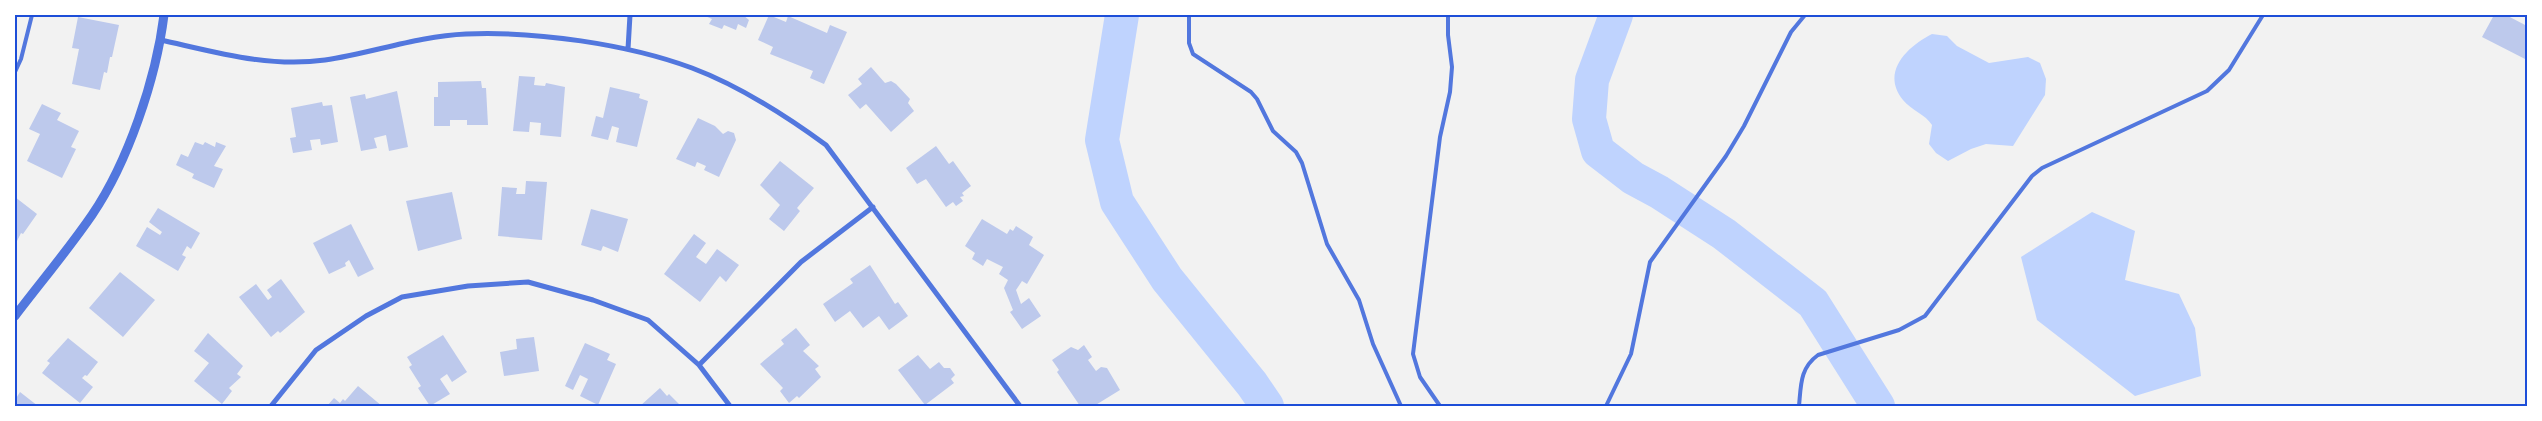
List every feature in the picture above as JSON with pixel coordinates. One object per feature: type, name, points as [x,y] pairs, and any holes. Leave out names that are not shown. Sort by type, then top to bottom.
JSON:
[{"type":"street","points":[[15,316],[92,216],[111,183],[142,108],[161,40],[164,15]]},
{"type":"street","points":[[628,49],[630,15]]},
{"type":"street","points":[[161,40],[281,63],[325,60],[420,40],[466,34],[552,38],[628,49],[693,68],[733,87],[789,119],[826,145],[874,207],[1020,406]]},
{"type":"street","points":[[699,365],[801,262],[874,207]]},
{"type":"street","points":[[271,406],[316,350],[366,316],[402,297],[468,286],[528,282],[593,300],[648,320],[699,365],[730,406]]},
{"type":"lane","points":[[15,72],[21,59],[32,15]]},
{"type":"lane","points":[[1189,15],[1189,43],[1193,54],[1251,92],[1257,99],[1273,131],[1299,157],[1310,184],[1327,244],[1359,300],[1373,344],[1401,406]]},
{"type":"lane","points":[[1440,406],[1420,377],[1413,354],[1440,137],[1450,92],[1452,67],[1448,35],[1448,15]]},
{"type":"lane","points":[[1606,406],[1631,354],[1650,262],[1704,188],[1744,126],[1791,32],[1806,15]]},
{"type":"lane","points":[[1799,406],[1804,371],[1808,362],[1818,355],[1899,330],[1925,316],[2032,176],[2042,168],[2207,91],[2229,70],[2263,15]]},
{"type":"water","points":[[1932,34],[1947,36],[1957,46],[1989,63],[2028,57],[2040,63],[2046,79],[2045,95],[2013,146],[1986,144],[1971,149],[1948,161],[1936,153],[1929,144],[1932,125],[1903,100],[1894,80],[1900,61],[1906,53],[1914,45]]},
{"type":"water","points":[[2092,212],[2135,231],[2125,280],[2179,294],[2195,328],[2201,376],[2135,396],[2037,320],[2021,257]]},
{"type":"building","points":[[703,15],[743,15],[749,20],[746,28],[738,24],[736,30],[724,25],[722,29],[709,24],[712,19]]},
{"type":"building","points":[[769,15],[786,22],[788,16],[827,33],[830,25],[847,32],[824,84],[810,78],[813,71],[770,54],[773,47],[758,40]]},
{"type":"building","points":[[2494,15],[2506,15],[2527,26],[2527,60],[2482,37]]},
{"type":"building","points":[[78,17],[119,25],[112,57],[110,57],[107,73],[104,72],[100,90],[72,84],[79,49],[72,48]]},
{"type":"building","points":[[871,67],[885,83],[891,81],[896,84],[910,99],[908,103],[914,111],[891,132],[866,104],[860,109],[848,95],[862,84],[858,79]]},
{"type":"building","points":[[519,76],[535,77],[534,85],[545,86],[546,83],[565,87],[561,137],[540,135],[541,123],[530,122],[529,132],[513,131]]},
{"type":"building","points":[[481,81],[482,88],[486,88],[488,125],[467,125],[467,120],[450,120],[450,126],[434,126],[434,97],[438,97],[438,82]]},
{"type":"building","points":[[610,87],[640,94],[639,98],[648,101],[637,147],[616,142],[619,128],[612,126],[608,140],[591,136],[596,116],[603,118]]},
{"type":"building","points":[[397,91],[408,147],[389,151],[386,135],[374,138],[377,148],[361,151],[350,97],[365,94],[366,99]]},
{"type":"building","points":[[322,102],[323,106],[332,105],[338,142],[321,145],[320,139],[310,140],[312,150],[293,153],[290,138],[296,137],[291,108]]},
{"type":"building","points":[[42,104],[61,113],[57,120],[79,131],[71,147],[76,149],[62,178],[27,161],[40,134],[29,129]]},
{"type":"building","points":[[698,118],[715,126],[723,134],[728,131],[734,133],[736,140],[719,177],[704,170],[706,166],[697,162],[695,167],[676,159]]},
{"type":"building","points":[[195,142],[203,145],[205,142],[215,147],[216,142],[226,146],[214,166],[223,169],[214,188],[192,178],[194,174],[176,165],[181,154],[188,157]]},
{"type":"building","points":[[936,146],[949,164],[953,161],[971,186],[962,193],[964,196],[960,197],[963,201],[956,206],[953,202],[946,207],[926,179],[917,184],[906,168]]},
{"type":"building","points":[[780,161],[814,188],[797,208],[800,211],[784,231],[769,219],[780,205],[760,185]]},
{"type":"building","points":[[526,181],[547,182],[542,240],[498,236],[502,187],[517,188],[516,194],[525,194]]},
{"type":"building","points":[[452,192],[462,239],[418,251],[406,201]]},
{"type":"building","points":[[15,197],[37,214],[23,234],[21,233],[15,245]]},
{"type":"building","points":[[158,208],[200,233],[191,249],[187,246],[182,255],[186,257],[178,271],[136,246],[147,227],[160,235],[162,232],[149,222]]},
{"type":"building","points":[[591,209],[628,219],[618,252],[603,246],[601,251],[581,245]]},
{"type":"building","points":[[982,219],[1007,234],[1010,229],[1013,231],[1016,226],[1033,237],[1029,245],[1044,255],[1027,284],[1022,281],[1016,290],[1021,304],[1029,298],[1041,316],[1022,329],[1010,312],[1013,310],[1004,288],[1008,280],[999,274],[1003,267],[987,259],[983,266],[972,259],[975,253],[965,246]]},
{"type":"building","points":[[351,224],[374,269],[358,277],[349,260],[345,263],[346,266],[329,274],[313,243]]},
{"type":"building","points":[[694,234],[706,243],[696,257],[706,264],[717,249],[739,265],[726,282],[720,276],[700,302],[664,274]]},
{"type":"building","points":[[870,265],[895,304],[898,302],[908,316],[889,330],[879,316],[863,328],[850,311],[835,322],[823,304],[853,283],[850,279]]},
{"type":"building","points":[[120,272],[155,300],[123,337],[89,308]]},
{"type":"building","points":[[281,279],[305,312],[280,333],[278,331],[271,337],[239,297],[256,284],[268,300],[272,297],[267,290]]},
{"type":"building","points":[[796,328],[810,345],[803,351],[819,366],[815,369],[821,377],[799,398],[797,396],[789,403],[780,391],[783,388],[760,364],[784,344],[781,340]]},
{"type":"building","points":[[208,333],[243,366],[237,374],[241,377],[229,388],[232,391],[222,404],[194,381],[209,363],[194,351]]},
{"type":"building","points":[[443,335],[467,372],[452,382],[447,374],[440,379],[450,394],[430,406],[418,388],[421,386],[409,367],[412,365],[407,357]]},
{"type":"building","points":[[534,337],[539,371],[504,376],[500,352],[517,349],[516,339]]},
{"type":"building","points":[[68,338],[98,362],[87,376],[85,375],[82,378],[93,387],[80,403],[42,373],[50,363],[47,361]]},
{"type":"building","points":[[585,343],[610,354],[607,360],[616,364],[598,405],[580,396],[588,379],[580,375],[573,390],[565,386]]},
{"type":"building","points":[[1084,345],[1092,357],[1088,360],[1096,371],[1101,367],[1107,368],[1120,390],[1094,406],[1080,406],[1057,372],[1059,370],[1052,360],[1071,347],[1078,350]]},
{"type":"building","points":[[918,355],[930,369],[939,362],[944,368],[950,368],[955,375],[951,379],[954,383],[925,405],[898,370]]},
{"type":"building","points":[[358,386],[382,406],[327,406],[334,398],[340,403],[343,399],[345,401]]},
{"type":"building","points":[[660,388],[667,396],[669,394],[681,406],[640,406]]},
{"type":"building","points":[[20,392],[38,406],[15,406],[15,400]]},
{"type":"waterway","points":[[1122,15],[1102,140],[1117,202],[1167,279],[1252,384],[1267,406]]},
{"type":"waterway","points":[[1616,15],[1592,80],[1589,119],[1598,151],[1633,178],[1659,192],[1724,234],[1813,303],[1878,406]]}]
